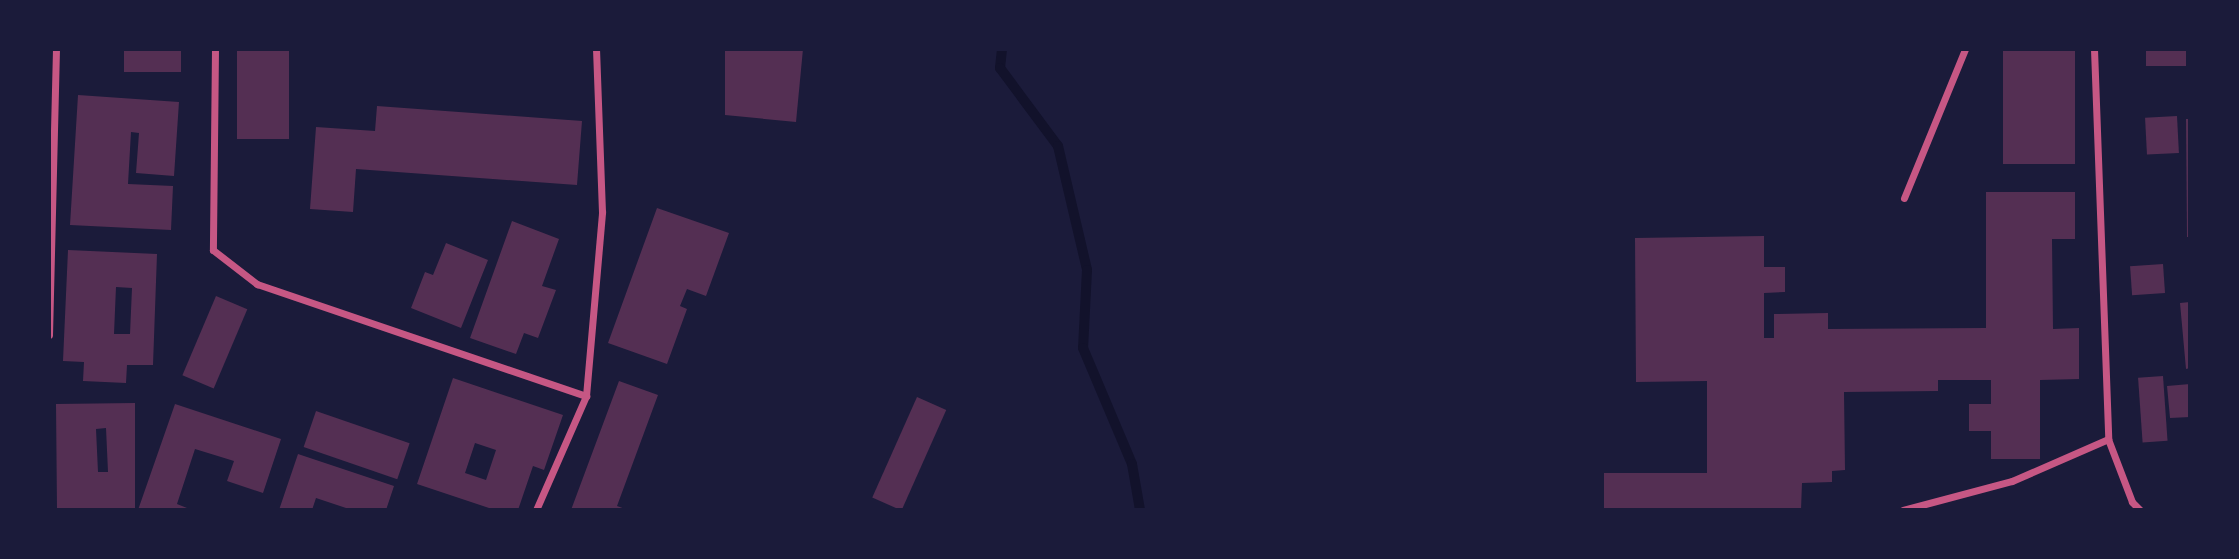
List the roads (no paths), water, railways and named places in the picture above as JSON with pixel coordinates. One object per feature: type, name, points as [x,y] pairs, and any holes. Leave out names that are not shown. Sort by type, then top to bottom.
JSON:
[{"type":"street","points":[[49,335],[52,94],[56,49]]},
{"type":"street","points":[[215,49],[213,250],[257,284],[586,396]]},
{"type":"street","points":[[536,510],[586,396],[602,212],[596,49]]},
{"type":"street","points":[[1904,198],[1965,49]]},
{"type":"street","points":[[2094,49],[2108,439],[2132,502],[2140,510]]},
{"type":"street","points":[[1903,510],[2012,481],[2108,439]]},
{"type":"waterway","points":[[1002,49],[1000,68],[1058,146],[1087,270],[1083,348],[1132,464],[1140,510]]}]
